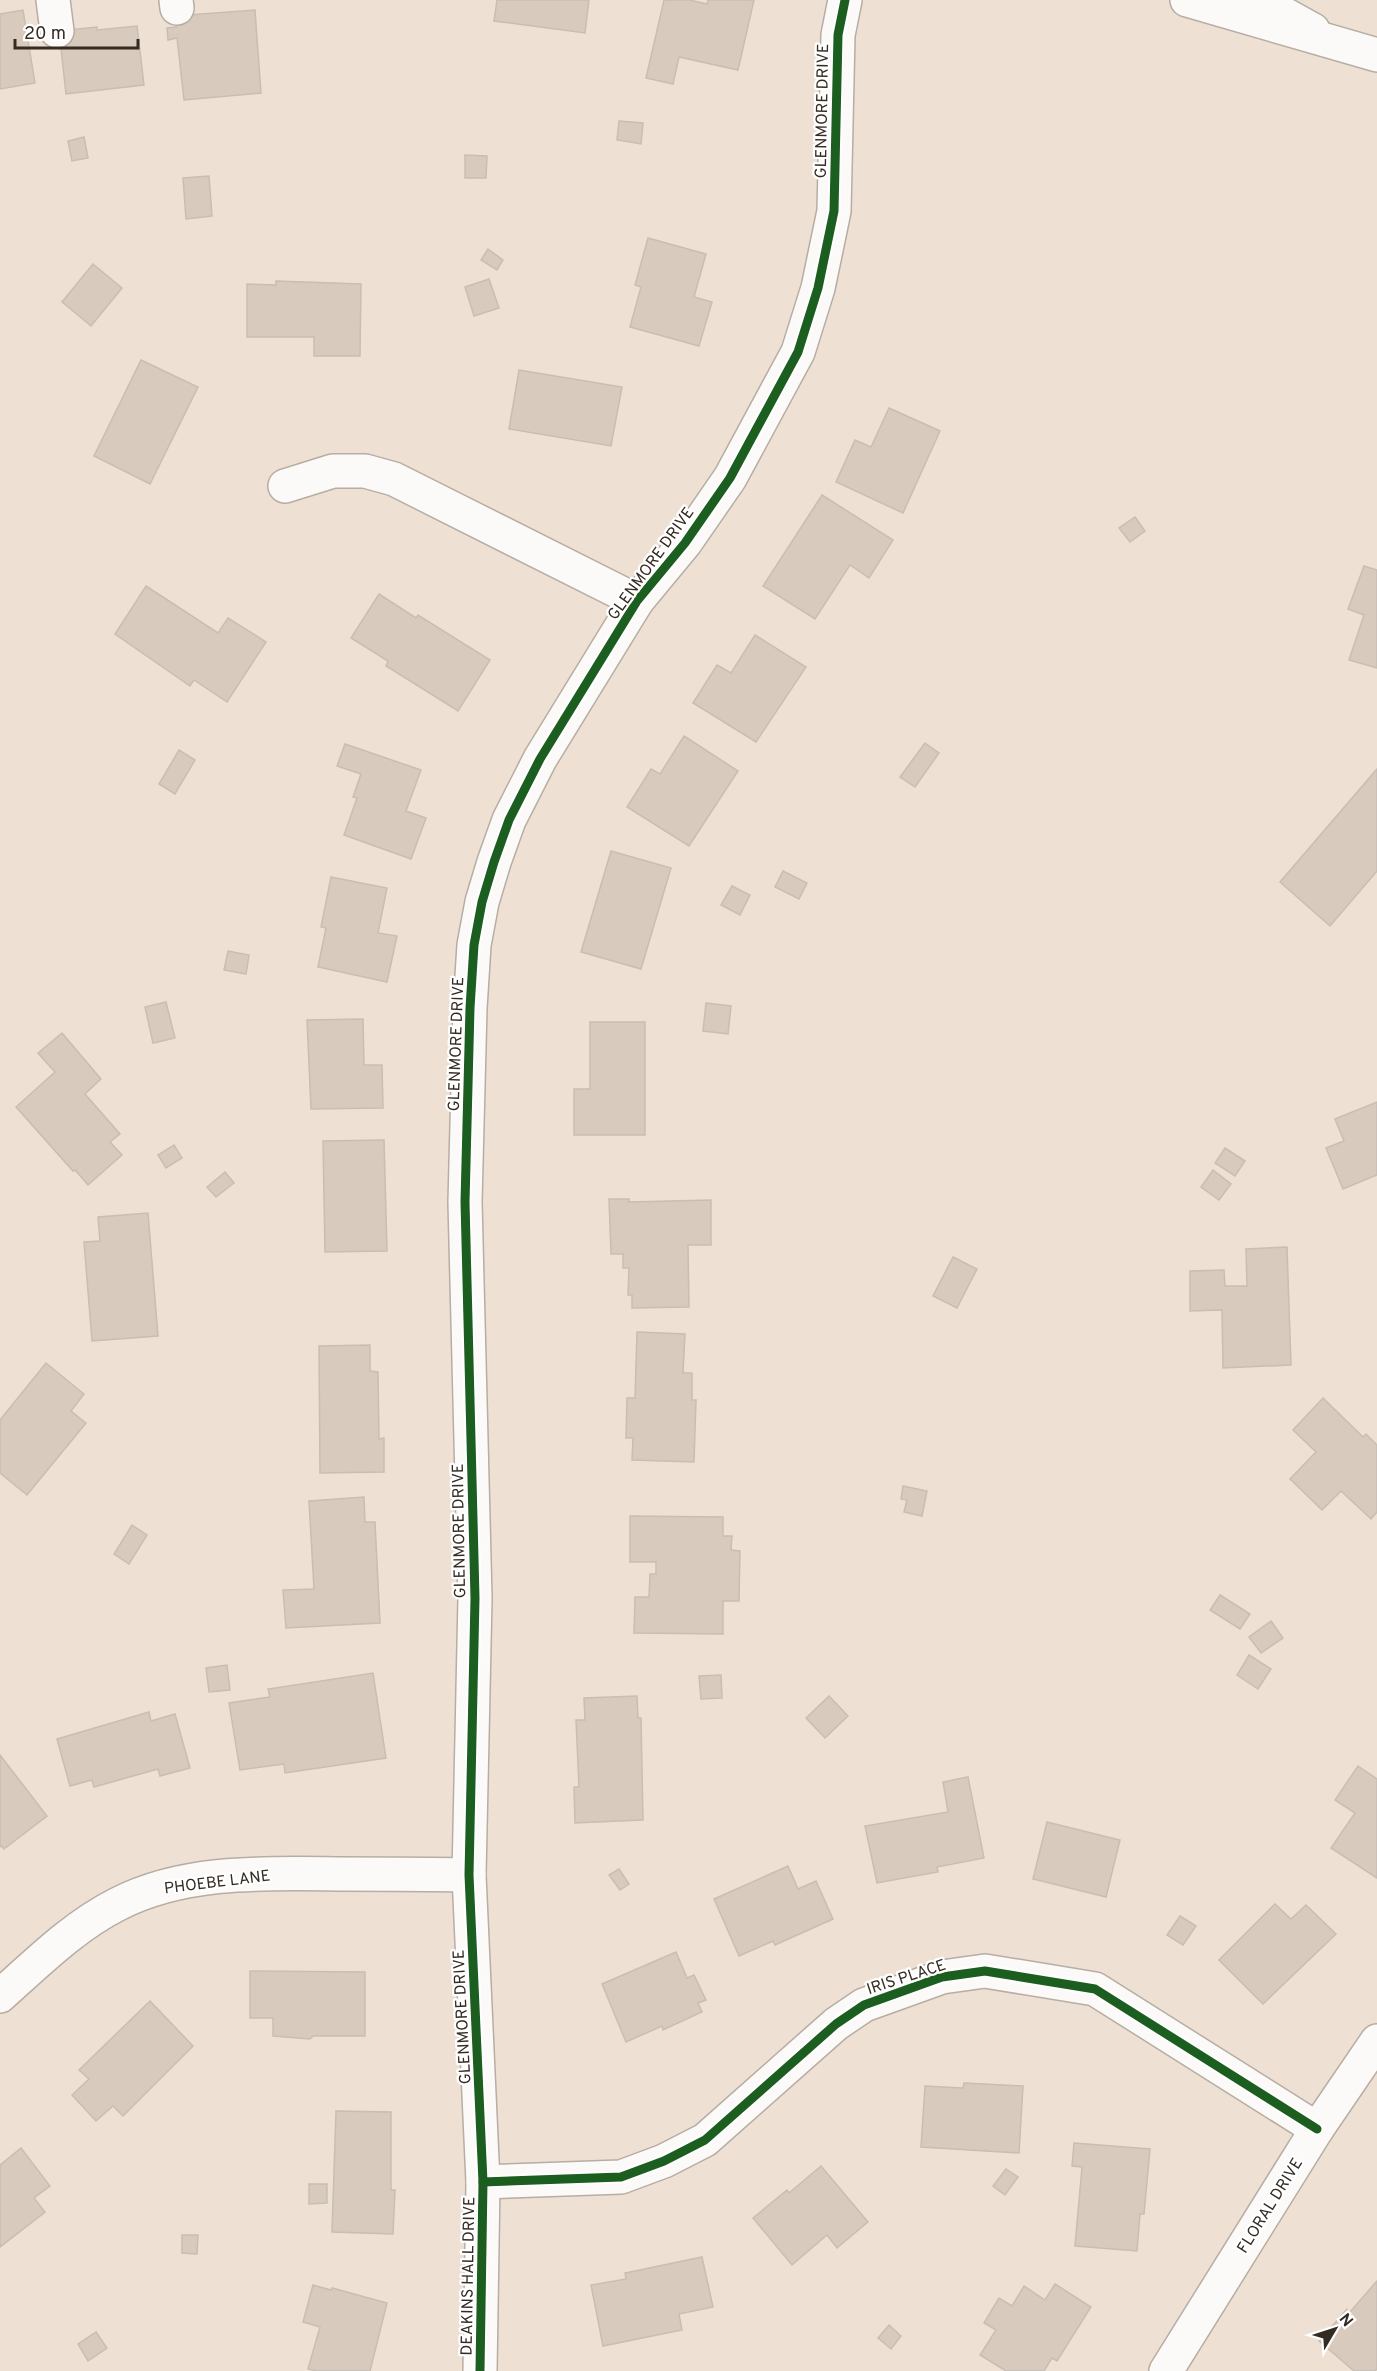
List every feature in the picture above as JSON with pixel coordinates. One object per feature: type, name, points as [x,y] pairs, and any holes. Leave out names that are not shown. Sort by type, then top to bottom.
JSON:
[{"type":"street","name":"GLENMORE DRIVE","points":[[483,2182],[469,1875],[475,1598],[465,1202],[474,945],[482,902],[494,862],[509,820],[540,759],[637,601],[685,543],[730,478],[798,352],[818,288],[834,211],[838,35],[845,0]]},
{"type":"street","points":[[1187,0],[1377,55]]},
{"type":"street","points":[[1259,0],[1335,43]]},
{"type":"street","name":"GLENMORE DRIVE","points":[[285,486],[333,471],[365,471],[394,479],[637,601]]},
{"type":"street","name":"PHOEBE LANE","points":[[0,1996],[63,1941],[117,1904],[144,1892],[186,1881],[264,1873],[469,1875]]},
{"type":"street","name":"IRIS PLACE","points":[[483,2182],[621,2177],[664,2161],[705,2140],[836,2024],[864,2005],[942,1977],[985,1971],[1095,1989],[1317,2129]]},
{"type":"street","name":"FLORAL DRIVE","points":[[1166,2371],[1317,2129],[1377,2041]]},
{"type":"street","name":"DEAKINS HALL DRIVE","points":[[480,2371],[483,2182]]},
{"type":"building","points":[[497,0],[589,0],[585,33],[494,21]]},
{"type":"building","points":[[664,0],[690,0],[707,4],[708,0],[754,0],[738,70],[679,57],[673,84],[646,78]]},
{"type":"building","points":[[23,10],[35,83],[0,89],[0,14]]},
{"type":"building","points":[[255,10],[261,93],[184,100],[177,38],[168,40],[167,28],[176,27],[175,16]]},
{"type":"building","points":[[137,26],[144,85],[66,94],[59,31]]},
{"type":"building","points":[[619,121],[643,123],[641,144],[617,140]]},
{"type":"building","points":[[84,137],[88,158],[72,161],[68,141]]},
{"type":"building","points":[[465,155],[487,156],[486,178],[465,178]]},
{"type":"building","points":[[209,176],[212,216],[186,219],[183,178]]},
{"type":"building","points":[[648,238],[706,254],[694,297],[712,302],[699,346],[630,327],[641,287],[635,285]]},
{"type":"building","points":[[488,249],[503,260],[497,270],[481,260]]},
{"type":"building","points":[[93,264],[122,288],[91,326],[62,302]]},
{"type":"building","points":[[489,279],[499,308],[474,316],[465,287]]},
{"type":"building","points":[[276,281],[361,284],[360,356],[314,356],[314,337],[247,337],[247,284],[276,285]]},
{"type":"building","points":[[141,360],[198,387],[150,484],[94,456]]},
{"type":"building","points":[[519,370],[622,387],[611,446],[509,429]]},
{"type":"building","points":[[889,408],[940,431],[903,513],[836,482],[855,440],[871,447]]},
{"type":"building","points":[[822,495],[893,540],[869,578],[850,565],[815,619],[763,586]]},
{"type":"building","points":[[1135,517],[1145,531],[1130,542],[1119,528]]},
{"type":"building","points":[[1364,566],[1377,570],[1377,668],[1349,660],[1364,615],[1348,609]]},
{"type":"building","points":[[146,586],[218,633],[228,618],[266,642],[227,702],[194,680],[190,686],[115,634]]},
{"type":"building","points":[[379,594],[416,618],[418,615],[490,660],[458,711],[386,666],[388,661],[351,638]]},
{"type":"building","points":[[755,635],[806,667],[756,742],[693,703],[717,665],[731,673]]},
{"type":"building","points":[[684,736],[738,771],[689,846],[627,807],[651,769],[660,774]]},
{"type":"building","points":[[925,743],[939,753],[915,787],[900,777]]},
{"type":"building","points":[[345,744],[421,770],[406,811],[426,818],[411,859],[344,835],[357,798],[353,797],[361,774],[337,766]]},
{"type":"building","points":[[179,750],[195,760],[175,794],[159,784]]},
{"type":"building","points":[[1377,769],[1377,871],[1330,926],[1280,882]]},
{"type":"building","points":[[611,851],[671,868],[641,969],[581,952]]},
{"type":"building","points":[[783,871],[807,883],[799,899],[775,887]]},
{"type":"building","points":[[331,877],[387,888],[378,933],[397,936],[387,982],[318,967],[326,928],[321,927]]},
{"type":"building","points":[[732,886],[750,895],[740,915],[721,905]]},
{"type":"building","points":[[228,951],[249,955],[246,974],[224,970]]},
{"type":"building","points":[[166,1002],[175,1038],[153,1043],[145,1007]]},
{"type":"building","points":[[706,1003],[731,1006],[728,1034],[703,1031]]},
{"type":"building","points":[[363,1019],[364,1065],[382,1065],[383,1108],[311,1109],[307,1020]]},
{"type":"building","points":[[590,1022],[645,1022],[645,1135],[574,1135],[574,1089],[590,1089]]},
{"type":"building","points":[[62,1033],[101,1079],[85,1094],[120,1134],[110,1142],[122,1155],[88,1185],[16,1107],[55,1072],[38,1053]]},
{"type":"building","points":[[1377,1102],[1377,1175],[1343,1189],[1326,1148],[1344,1141],[1335,1119]]},
{"type":"building","points":[[384,1140],[387,1251],[325,1252],[323,1141]]},
{"type":"building","points":[[174,1145],[182,1158],[166,1168],[158,1155]]},
{"type":"building","points":[[1225,1148],[1245,1161],[1235,1176],[1215,1163]]},
{"type":"building","points":[[1213,1170],[1231,1184],[1219,1200],[1201,1187]]},
{"type":"building","points":[[225,1172],[234,1183],[216,1197],[207,1187]]},
{"type":"building","points":[[609,1199],[629,1199],[629,1202],[711,1200],[711,1245],[688,1245],[689,1307],[632,1308],[632,1295],[628,1295],[629,1268],[623,1268],[623,1254],[611,1254]]},
{"type":"building","points":[[148,1213],[158,1336],[92,1341],[84,1242],[100,1241],[98,1217]]},
{"type":"building","points":[[1287,1247],[1291,1365],[1223,1368],[1222,1310],[1190,1311],[1190,1271],[1224,1270],[1225,1286],[1247,1286],[1246,1249]]},
{"type":"building","points":[[953,1257],[977,1269],[957,1308],[933,1296]]},
{"type":"building","points":[[637,1332],[685,1334],[683,1373],[692,1373],[692,1400],[696,1400],[694,1462],[632,1460],[633,1438],[626,1438],[627,1398],[635,1398]]},
{"type":"building","points":[[370,1345],[370,1371],[378,1372],[379,1439],[384,1438],[384,1472],[320,1473],[319,1346]]},
{"type":"building","points":[[46,1363],[84,1394],[71,1411],[86,1423],[27,1495],[0,1473],[0,1420]]},
{"type":"building","points":[[1323,1398],[1363,1437],[1366,1434],[1377,1445],[1377,1512],[1371,1519],[1341,1491],[1322,1510],[1290,1479],[1316,1452],[1293,1430]]},
{"type":"building","points":[[903,1486],[927,1491],[922,1516],[904,1512],[907,1500],[901,1499]]},
{"type":"building","points":[[364,1497],[365,1522],[375,1522],[380,1623],[286,1628],[283,1590],[314,1589],[309,1501]]},
{"type":"building","points":[[630,1516],[723,1517],[723,1536],[732,1536],[731,1550],[740,1551],[739,1601],[723,1601],[723,1634],[634,1633],[635,1597],[649,1597],[650,1574],[656,1574],[656,1562],[630,1562]]},
{"type":"building","points":[[132,1525],[147,1535],[129,1564],[114,1554]]},
{"type":"building","points":[[1220,1595],[1250,1614],[1240,1629],[1210,1610]]},
{"type":"building","points":[[1271,1621],[1283,1638],[1261,1653],[1249,1637]]},
{"type":"building","points":[[1249,1655],[1271,1669],[1258,1689],[1237,1675]]},
{"type":"building","points":[[227,1665],[230,1690],[209,1692],[206,1668]]},
{"type":"building","points":[[373,1673],[386,1758],[285,1773],[284,1764],[240,1770],[229,1703],[270,1697],[268,1689]]},
{"type":"building","points":[[721,1675],[722,1698],[701,1699],[699,1676]]},
{"type":"building","points":[[637,1696],[638,1718],[641,1718],[643,1820],[575,1823],[574,1787],[579,1787],[576,1720],[585,1720],[584,1698]]},
{"type":"building","points":[[829,1696],[848,1716],[825,1738],[806,1718]]},
{"type":"building","points":[[149,1712],[151,1721],[175,1714],[190,1768],[160,1776],[158,1769],[94,1787],[92,1780],[70,1786],[57,1739]]},
{"type":"building","points":[[0,1755],[47,1816],[4,1849],[0,1847]]},
{"type":"building","points":[[1358,1766],[1377,1779],[1377,1878],[1331,1848],[1355,1813],[1335,1800]]},
{"type":"building","points":[[968,1777],[984,1858],[937,1867],[938,1872],[877,1883],[865,1826],[948,1812],[943,1782]]},
{"type":"building","points":[[1047,1822],[1120,1840],[1106,1897],[1033,1879]]},
{"type":"building","points":[[788,1866],[798,1889],[816,1881],[833,1919],[775,1945],[773,1941],[739,1956],[714,1899]]},
{"type":"building","points":[[619,1869],[629,1884],[620,1890],[609,1875]]},
{"type":"building","points":[[1275,1904],[1291,1919],[1306,1905],[1336,1934],[1263,2004],[1219,1960]]},
{"type":"building","points":[[1180,1916],[1196,1926],[1183,1945],[1167,1935]]},
{"type":"building","points":[[676,1952],[687,1978],[694,1975],[706,2000],[698,2003],[702,2012],[663,2030],[662,2026],[626,2042],[602,1984]]},
{"type":"building","points":[[250,1971],[365,1972],[365,2036],[313,2036],[310,2039],[273,2036],[273,2018],[250,2018]]},
{"type":"building","points":[[150,2001],[193,2046],[123,2116],[113,2106],[96,2121],[72,2095],[89,2079],[79,2070]]},
{"type":"building","points":[[964,2083],[1023,2086],[1019,2153],[921,2147],[925,2086],[963,2088]]},
{"type":"building","points":[[336,2111],[391,2112],[391,2190],[395,2190],[393,2234],[332,2232]]},
{"type":"building","points":[[1074,2143],[1150,2149],[1144,2214],[1140,2214],[1137,2251],[1075,2246],[1082,2167],[1072,2166]]},
{"type":"building","points":[[21,2148],[50,2186],[34,2198],[45,2212],[0,2247],[0,2165]]},
{"type":"building","points":[[821,2166],[868,2222],[837,2248],[827,2235],[792,2265],[753,2218],[787,2190],[789,2193]]},
{"type":"building","points":[[1006,2169],[1018,2177],[1005,2195],[993,2186]]},
{"type":"building","points":[[309,2184],[327,2184],[327,2203],[309,2204]]},
{"type":"building","points":[[182,2235],[198,2235],[197,2254],[182,2253]]},
{"type":"building","points":[[702,2257],[713,2307],[679,2314],[682,2330],[603,2346],[591,2285],[626,2279],[625,2273]]},
{"type":"building","points":[[1377,2281],[1377,2369],[1375,2371],[1354,2371],[1319,2341],[1347,2309],[1350,2312]]},
{"type":"building","points":[[1055,2284],[1091,2307],[1057,2361],[1052,2358],[1044,2371],[1006,2371],[980,2355],[996,2330],[984,2323],[999,2298],[1012,2306],[1024,2286],[1045,2300]]},
{"type":"building","points":[[313,2285],[387,2303],[370,2371],[308,2369],[320,2327],[303,2322]]},
{"type":"building","points":[[889,2325],[901,2336],[891,2349],[878,2338]]},
{"type":"building","points":[[96,2332],[107,2348],[88,2361],[78,2344]]},
{"type":"cycle path","points":[[480,2371],[483,2182],[469,1875],[475,1598],[465,1202],[474,945],[482,902],[494,862],[509,820],[540,759],[637,601],[685,543],[730,478],[798,352],[818,288],[834,211],[838,35],[845,0]]},
{"type":"cycle path","points":[[483,2182],[621,2177],[664,2161],[705,2140],[836,2024],[864,2005],[942,1977],[985,1971],[1095,1989],[1317,2129]]}]
